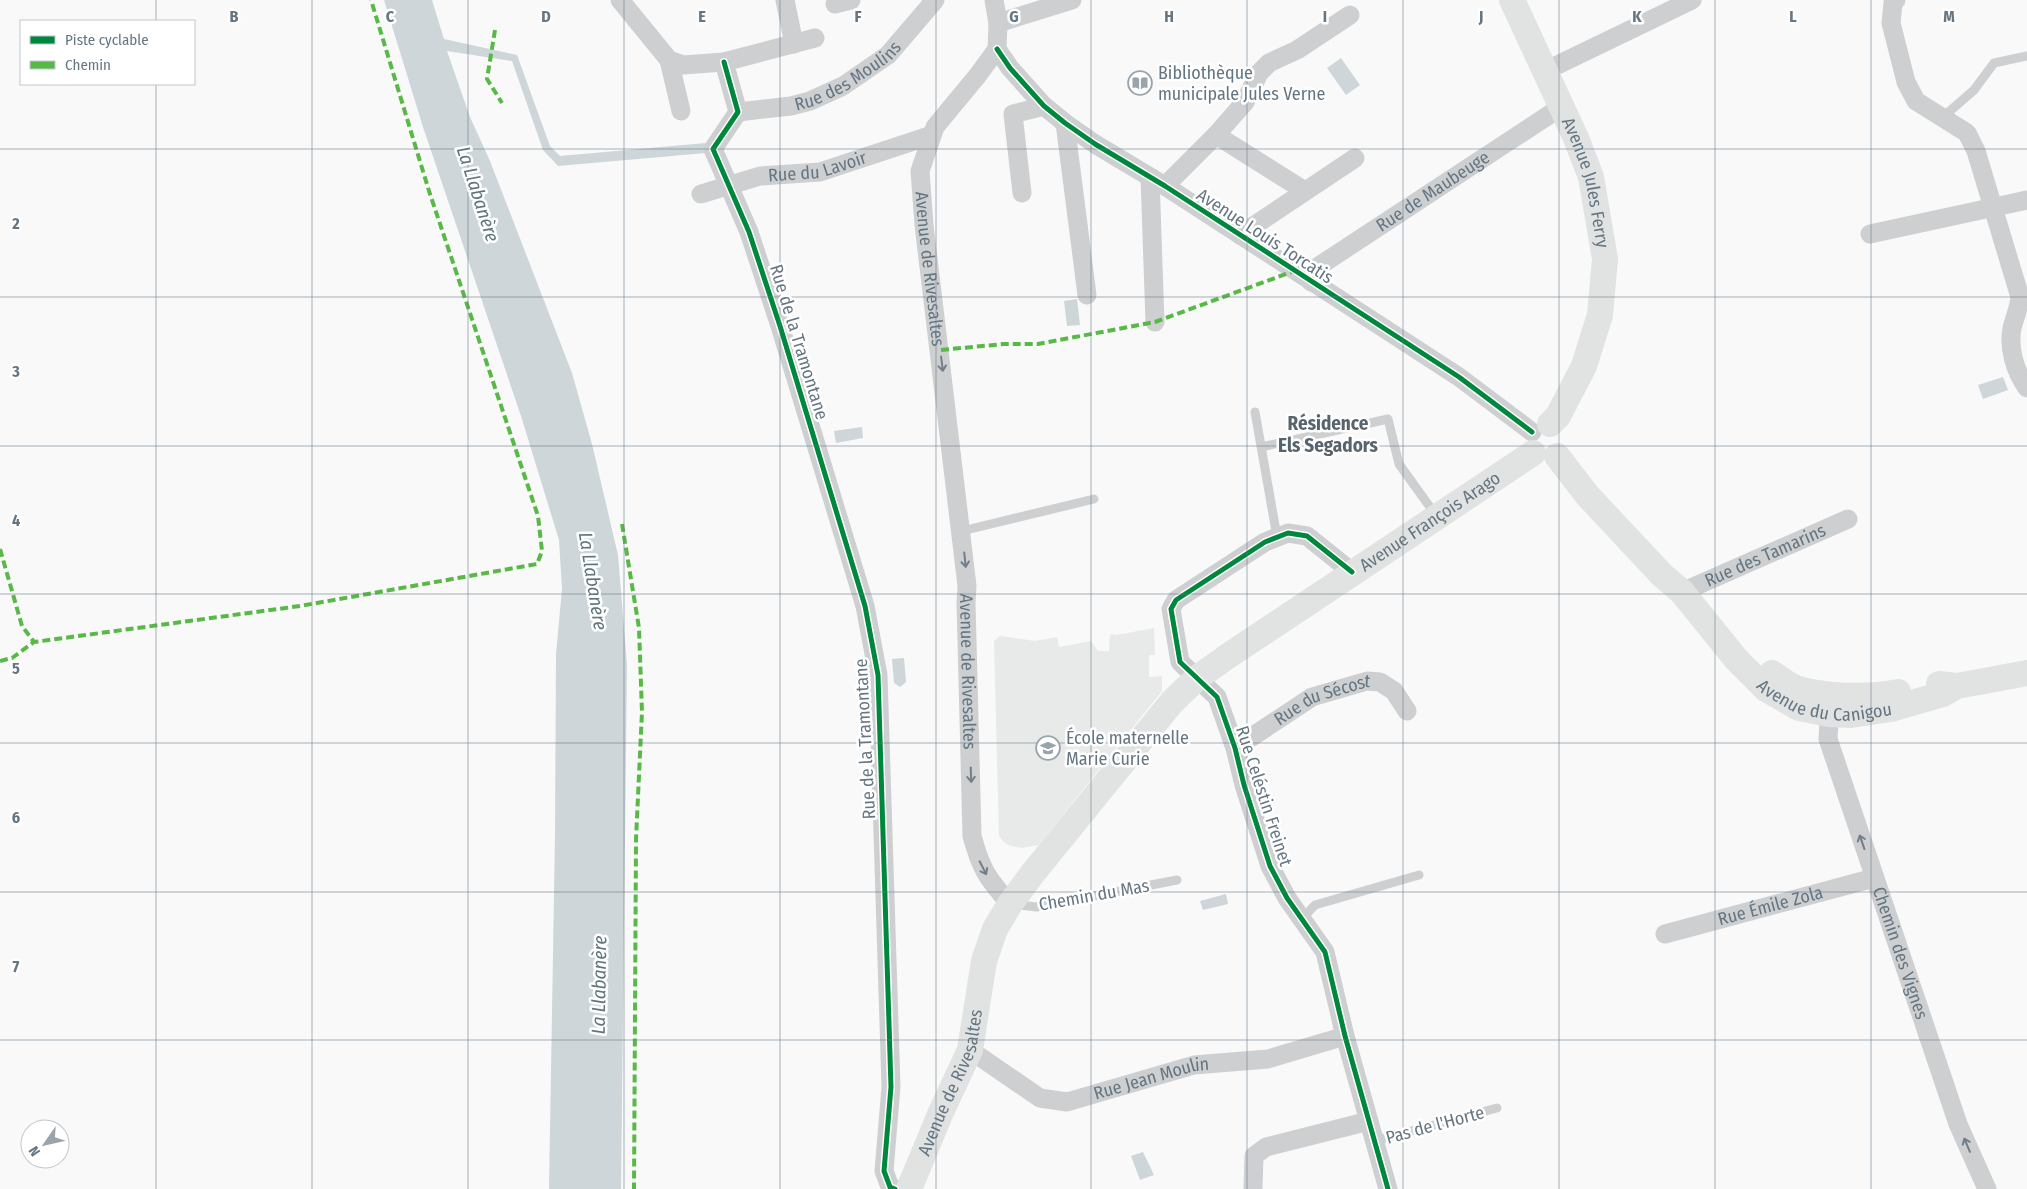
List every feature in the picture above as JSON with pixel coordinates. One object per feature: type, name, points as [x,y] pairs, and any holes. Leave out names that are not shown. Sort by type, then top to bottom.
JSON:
[{"type":"main road","name":"Avenue Jules Ferry","points":[[1512,0],[1591,177],[1605,259],[1600,314],[1580,373],[1547,441]]},
{"type":"main road","name":"Avenue François Arago","points":[[1010,904],[1166,709],[1197,678],[1547,441]]},
{"type":"main road","name":"Avenue du Canigou","points":[[1547,441],[1588,496],[1662,575],[1682,592],[1736,659],[1766,689],[1799,708],[1830,704],[1851,715],[1891,708],[1943,694],[1957,686],[2027,673]]},
{"type":"main road","name":"Avenue de Rivesaltes","points":[[909,1189],[941,1112],[970,1050],[984,961],[995,929],[1010,904]]},
{"type":"street","points":[[620,0],[670,60],[681,111]]},
{"type":"street","points":[[786,0],[794,44]]},
{"type":"street","name":"Rue des Moulins","points":[[738,112],[791,106],[810,101],[843,86],[888,55],[935,0]]},
{"type":"street","points":[[934,131],[996,49],[998,23],[994,0]]},
{"type":"street","points":[[998,23],[1072,0]]},
{"type":"street","points":[[1545,71],[1692,0]]},
{"type":"street","points":[[1896,0],[1893,3],[1891,23],[1906,82],[1916,101],[1967,132],[1976,150],[2020,297],[2019,310],[2012,328],[2011,350],[2020,379],[2027,388]]},
{"type":"street","points":[[1155,322],[1157,182],[1216,135],[1245,102],[1259,73],[1269,63],[1297,50],[1350,15]]},
{"type":"street","points":[[670,60],[683,65],[724,62],[815,38]]},
{"type":"street","name":"Avenue Louis Torcatis","points":[[996,49],[1010,68],[1044,106],[1066,123],[1459,376],[1547,441]]},
{"type":"street","points":[[724,62],[738,112]]},
{"type":"street","points":[[1022,193],[1013,114],[1044,106]]},
{"type":"street","name":"Rue de Maubeuge","points":[[1311,282],[1319,266],[1561,107]]},
{"type":"street","name":"Rue de la Tramontane","points":[[738,112],[714,149],[749,232],[780,326],[865,606],[878,675],[891,1087],[884,1171],[890,1186],[895,1189]]},
{"type":"street","points":[[1066,123],[1086,295]]},
{"type":"street","name":"Rue du Lavoir","points":[[701,194],[760,176],[820,172],[934,131]]},
{"type":"street","name":"Avenue de Rivesaltes","points":[[934,131],[920,171],[967,586],[972,836],[979,861],[989,880],[1010,904]]},
{"type":"street","points":[[1216,135],[1305,191]]},
{"type":"street","points":[[1240,235],[1355,158]]},
{"type":"street","points":[[1870,234],[2027,200]]},
{"type":"street","name":"Rue des Tamarins","points":[[1682,592],[1848,519]]},
{"type":"street","points":[[1277,537],[1288,533],[1307,536],[1352,572]]},
{"type":"street","name":"Rue Celéstin Freinet","points":[[1277,537],[1265,542],[1176,600],[1171,609],[1180,662],[1217,697],[1235,748],[1244,784],[1270,866],[1287,898],[1325,952],[1345,1036],[1388,1189]]},
{"type":"street","name":"Rue du Sécost","points":[[1235,748],[1312,697],[1367,681],[1380,682],[1394,691],[1407,711]]},
{"type":"street","name":"Chemin des Vignes","points":[[1830,704],[1828,739],[1958,1124],[1987,1189]]},
{"type":"street","name":"Rue Émile Zola","points":[[1665,934],[1874,878]]},
{"type":"street","name":"Rue Jean Moulin","points":[[970,1050],[1040,1098],[1067,1102],[1194,1065],[1268,1059],[1345,1036]]},
{"type":"street","points":[[1253,1189],[1254,1156],[1266,1147],[1369,1121]]},
{"type":"lane","points":[[1943,117],[1974,90],[1994,63],[2027,56]]},
{"type":"lane","points":[[1255,412],[1277,537]]},
{"type":"lane","points":[[1261,447],[1388,420],[1399,464],[1437,517]]},
{"type":"lane","points":[[962,531],[1094,499]]},
{"type":"lane","points":[[1302,919],[1315,905],[1419,875]]},
{"type":"lane","name":"Chemin du Mas","points":[[1010,904],[1036,907],[1177,880]]},
{"type":"lane","name":"Pas de l'Horte","points":[[1374,1141],[1496,1108]]},
{"type":"shaded area","name":"École maternelle Marie Curie","points":[[1154,628],[1155,655],[1149,655],[1149,677],[1162,676],[1162,691],[1038,845],[1022,848],[1005,843],[999,836],[994,641],[1000,636],[1035,641],[1057,637],[1059,647],[1091,641],[1098,651],[1109,651],[1110,634],[1117,635]]},
{"type":"water","name":"La Llabanère","points":[[384,0],[432,0],[444,39],[517,55],[550,146],[560,156],[706,143],[706,153],[558,166],[543,150],[512,61],[447,51],[470,117],[490,161],[572,373],[592,444],[618,555],[627,665],[621,1189],[549,1189],[556,654],[562,589],[559,540],[521,416],[423,127]]},
{"type":"water","points":[[1341,58],[1360,85],[1346,95],[1327,68]]},
{"type":"water","points":[[1077,299],[1080,325],[1067,326],[1064,301]]},
{"type":"water","points":[[2003,377],[2008,390],[1983,399],[1978,385]]},
{"type":"water","points":[[862,427],[863,438],[836,443],[834,431]]},
{"type":"water","points":[[904,658],[906,682],[900,687],[894,683],[892,659]]},
{"type":"water","points":[[1226,894],[1228,904],[1203,910],[1200,901]]},
{"type":"water","points":[[1143,1152],[1154,1175],[1140,1180],[1131,1156]]},
{"type":"marked path","points":[[0,661],[12,658],[34,642],[300,606],[537,564],[542,551],[538,516],[429,191],[371,0]]},
{"type":"marked path","points":[[495,30],[487,79],[502,103]]},
{"type":"marked path","points":[[941,350],[1004,344],[1038,344],[1155,322],[1294,271]]},
{"type":"marked path","points":[[622,524],[639,628],[642,712],[636,839],[634,1189]]},
{"type":"marked path","points":[[0,549],[22,626],[34,642]]},
{"type":"cycle path","points":[[997,49],[1010,68],[1044,106],[1065,123],[1459,377],[1532,432]]},
{"type":"cycle path","points":[[724,62],[738,112],[713,149],[749,232],[780,326],[865,606],[878,675],[891,1087],[884,1171],[890,1187],[895,1189]]},
{"type":"cycle path","points":[[1352,572],[1307,536],[1288,533],[1265,542],[1176,600],[1171,609],[1180,662],[1217,697],[1235,748],[1244,785],[1270,866],[1287,898],[1325,952],[1345,1036],[1388,1189]]},
{"type":"place","name":"Bibliothèque municipale Jules Verne","points":[[1140,83]]},
{"type":"place","name":"École maternelle Marie Curie","points":[[1048,748]]},
{"type":"district","name":"Résidence Els Segadors","points":[[1328,434]]}]
